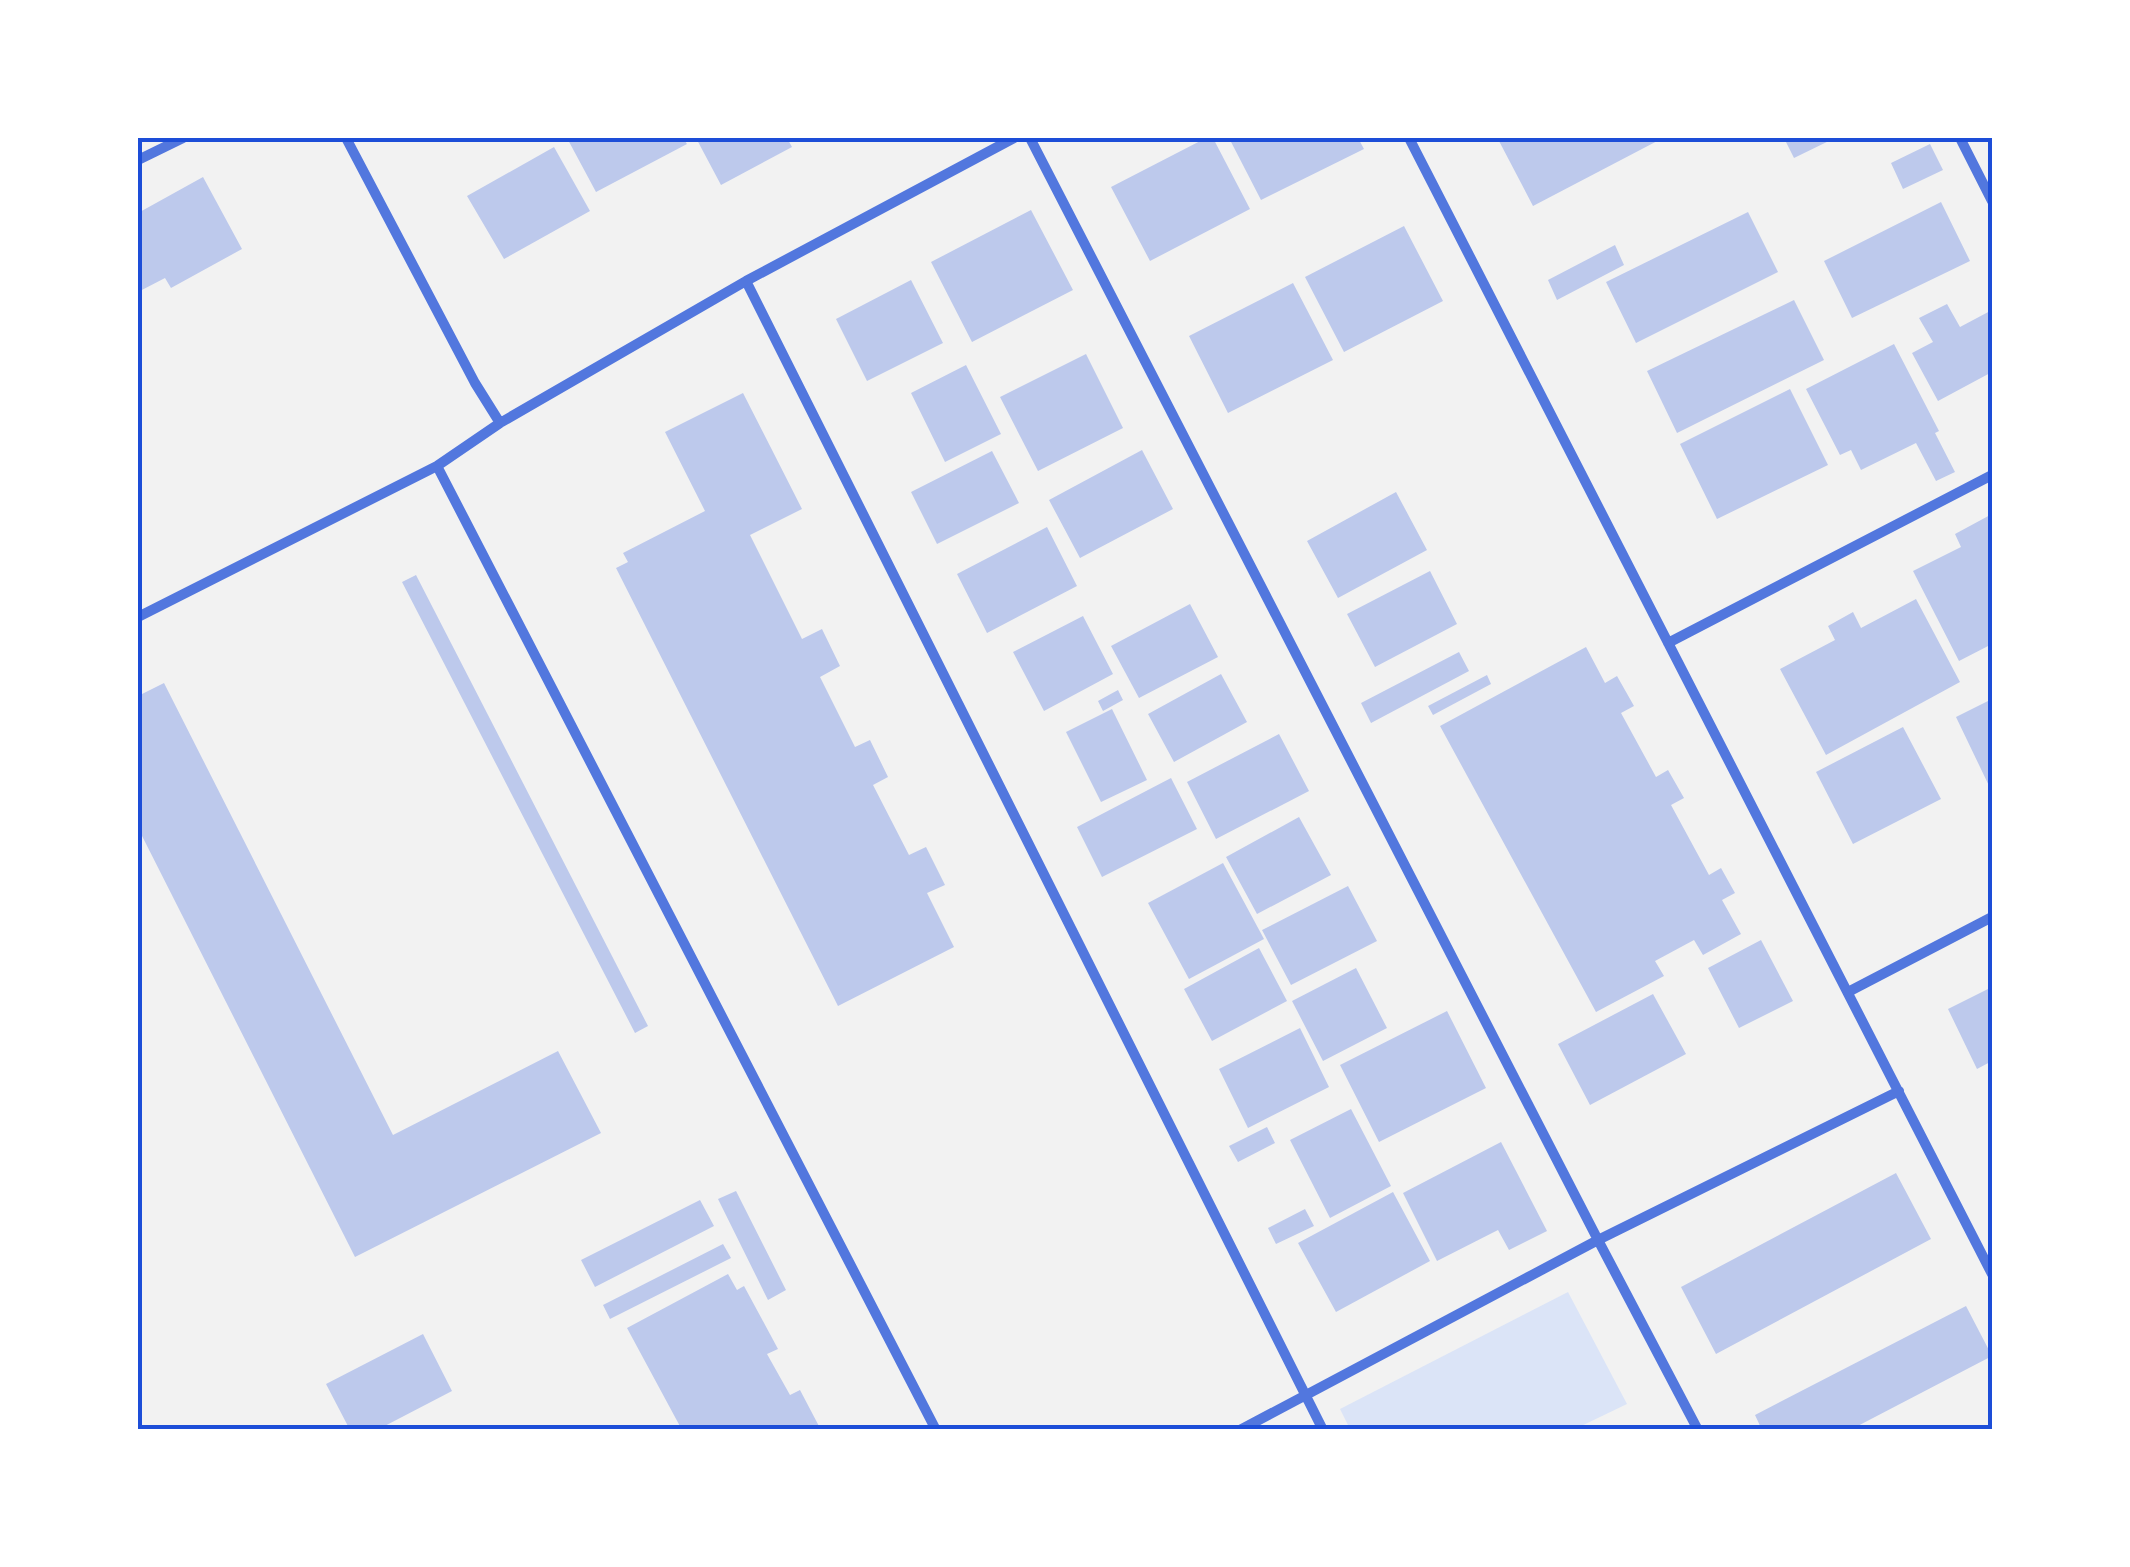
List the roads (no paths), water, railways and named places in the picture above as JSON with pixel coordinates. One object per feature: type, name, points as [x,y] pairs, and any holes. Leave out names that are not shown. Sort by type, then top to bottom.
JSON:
[{"type":"street","points":[[138,160],[184,138]]},
{"type":"street","points":[[346,138],[500,423]]},
{"type":"street","points":[[138,617],[437,466],[500,423],[746,281],[1014,138]]},
{"type":"street","points":[[1030,138],[1698,1430]]},
{"type":"street","points":[[1409,138],[1992,1274]]},
{"type":"street","points":[[1960,138],[1992,201]]},
{"type":"street","points":[[746,281],[1324,1430]]},
{"type":"street","points":[[437,466],[936,1430]]},
{"type":"street","points":[[1668,643],[1992,475]]},
{"type":"street","points":[[1848,992],[1992,917]]},
{"type":"street","points":[[1240,1430],[1598,1240],[1899,1092]]}]
